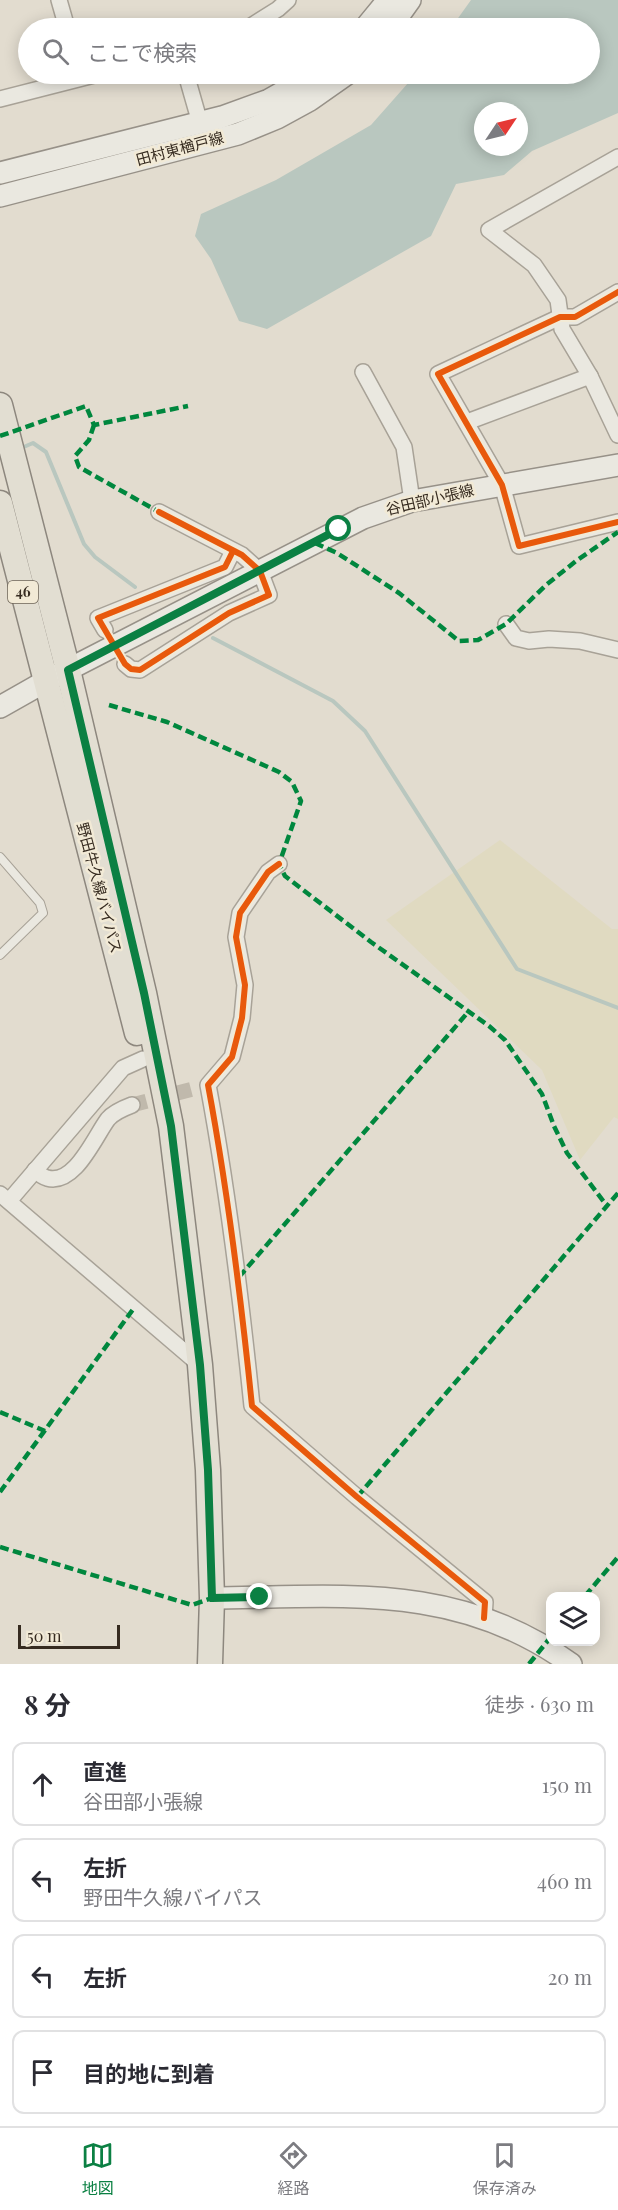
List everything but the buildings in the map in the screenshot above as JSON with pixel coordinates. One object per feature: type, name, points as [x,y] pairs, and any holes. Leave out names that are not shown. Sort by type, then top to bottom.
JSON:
[{"type":"main road","name":"野田牛久線バイパス","points":[[2,414],[68,670],[144,993],[171,1126],[200,1365],[208,1470],[212,1598],[210,1664]]},
{"type":"main road","name":"野田牛久線バイパス","points":[[0,503],[143,1059],[188,1275]]},
{"type":"street","points":[[59,0],[64,18]]},
{"type":"street","points":[[264,18],[288,0]]},
{"type":"street","points":[[373,18],[388,0]]},
{"type":"street","points":[[397,18],[410,0]]},
{"type":"street","points":[[0,99],[52,84]]},
{"type":"street","points":[[189,84],[200,123]]},
{"type":"street","name":"田村東楢戸線","points":[[0,173],[200,123],[258,104],[296,84]]},
{"type":"street","name":"田村東楢戸線","points":[[0,196],[238,134],[293,109],[332,84]]},
{"type":"street","points":[[615,164],[489,230],[534,265],[558,300],[562,329],[612,407],[618,435]]},
{"type":"street","points":[[618,292],[575,317],[560,317],[438,374],[502,485],[519,546],[618,522]]},
{"type":"street","points":[[363,372],[404,447],[412,501]]},
{"type":"street","points":[[467,422],[590,376]]},
{"type":"street","name":"谷田部小張線","points":[[0,707],[46,681],[363,518],[412,501],[618,465]]},
{"type":"street","points":[[125,664],[131,669],[140,670],[229,613],[269,594],[260,571],[242,555],[159,512]]},
{"type":"street","points":[[105,630],[98,618],[225,567],[233,551]]},
{"type":"street","points":[[506,624],[516,638],[529,641],[549,639],[580,641],[618,650]]},
{"type":"street","points":[[279,864],[268,872],[240,913],[236,937],[245,985],[242,1018],[232,1057],[203,1087],[222,1159],[239,1277],[252,1406],[357,1497],[485,1602],[484,1618]]},
{"type":"street","points":[[143,1059],[123,1068],[35,1170],[4,1198],[200,1365]]},
{"type":"street","points":[[35,1170],[46,1178],[58,1178],[70,1172],[80,1163],[110,1117],[132,1104]]},
{"type":"street","points":[[212,1598],[333,1596],[428,1603],[459,1609],[511,1629],[571,1664]]},
{"type":"lane","points":[[0,857],[40,903],[43,913],[0,955]]},
{"type":"shaded area","points":[[471,0],[618,0],[618,113],[528,154],[528,102],[474,102],[474,156],[526,156],[504,175],[456,184],[431,236],[267,329],[239,321],[211,259],[195,236],[201,214],[276,180],[371,125],[407,84],[600,84],[600,18],[458,18]]},
{"type":"shaded area","points":[[500,840],[612,929],[618,929],[618,1119],[614,1117],[580,1160],[542,1070],[386,920]]},
{"type":"waterway","points":[[19,449],[33,443],[46,452],[84,544],[95,557],[135,587]]},
{"type":"waterway","points":[[213,638],[333,701],[365,731],[517,969],[618,1008]]},
{"type":"tunnel","points":[[132,1105],[197,1088]]},
{"type":"marked path","points":[[0,436],[86,406],[94,425],[188,406]]},
{"type":"marked path","points":[[94,425],[89,440],[75,456],[79,467],[159,512]]},
{"type":"marked path","points":[[315,543],[337,553],[399,593],[459,641],[478,640],[506,624],[546,585],[618,532]]},
{"type":"marked path","points":[[109,705],[167,722],[279,772],[292,782],[301,801],[279,864],[285,876],[505,1040],[542,1094],[567,1153],[607,1206]]},
{"type":"marked path","points":[[239,1277],[469,1011]]},
{"type":"marked path","points":[[357,1497],[618,1193]]},
{"type":"marked path","points":[[0,1492],[134,1308]]},
{"type":"marked path","points":[[0,1412],[45,1431]]},
{"type":"marked path","points":[[0,1547],[192,1605],[212,1598]]},
{"type":"marked path","points":[[588,1592],[618,1557]]},
{"type":"marked path","points":[[529,1664],[546,1643]]},
{"type":"cycle path","points":[[618,292],[575,317],[560,317],[438,374],[502,485],[519,546],[618,522]]},
{"type":"cycle path","points":[[159,512],[242,555],[260,571],[269,595],[229,613],[140,670],[131,669],[125,664],[98,618],[225,567],[233,551]]},
{"type":"cycle path","points":[[279,864],[268,872],[240,913],[236,937],[245,985],[242,1018],[232,1057],[208,1085],[233,1245],[252,1406],[357,1497],[485,1602],[484,1618]]},
{"type":"route","points":[[260,1597],[212,1598],[208,1470],[200,1365],[171,1126],[144,993],[68,670],[339,529]]}]
